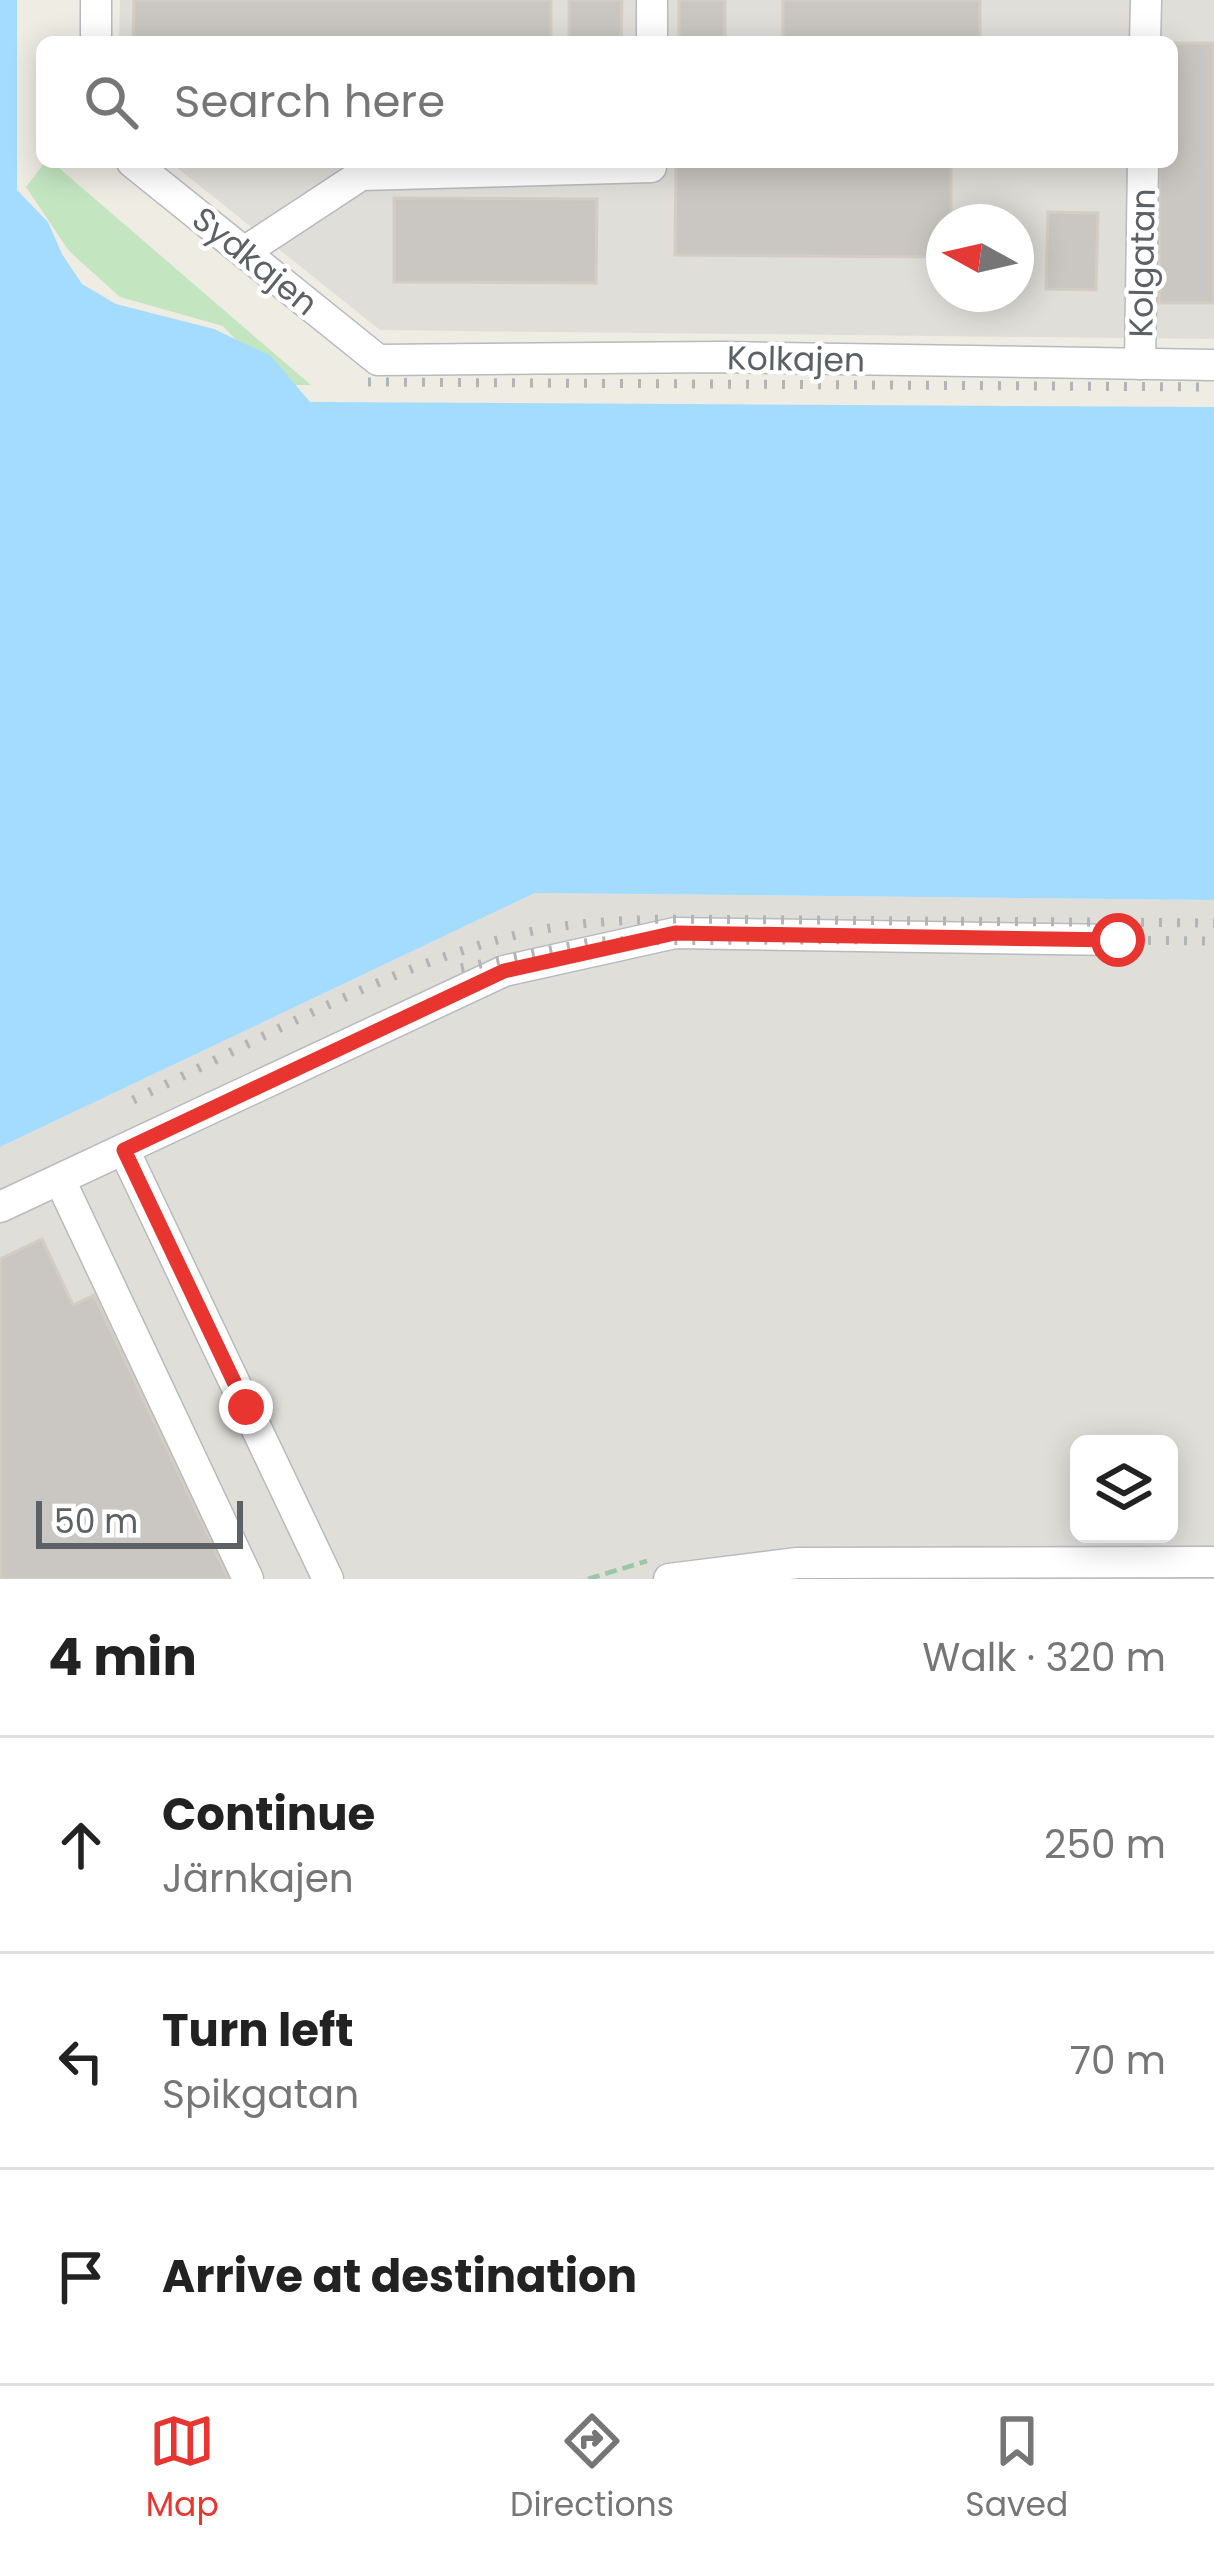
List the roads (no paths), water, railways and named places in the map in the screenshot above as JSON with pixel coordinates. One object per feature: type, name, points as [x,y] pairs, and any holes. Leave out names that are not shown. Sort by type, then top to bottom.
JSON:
[{"type":"street","points":[[96,0],[97,36]]},
{"type":"street","points":[[652,0],[652,36]]},
{"type":"street","points":[[1145,36],[1146,0]]},
{"type":"street","name":"Sydkajen","points":[[139,168],[378,360]]},
{"type":"street","points":[[244,252],[361,175],[615,168]]},
{"type":"street","name":"Kolgatan","points":[[1140,364],[1143,168]]},
{"type":"street","name":"Kolkajen","points":[[378,360],[722,357],[1214,364]]},
{"type":"street","points":[[0,1207],[504,971],[675,933],[1118,940]]},
{"type":"street","points":[[124,1150],[328,1579]]},
{"type":"street","points":[[60,1180],[248,1579]]},
{"type":"street","points":[[669,1579],[796,1563],[1214,1562]]},
{"type":"water","points":[[0,0],[17,0],[17,190],[48,222],[82,284],[116,304],[214,329],[271,356],[310,402],[1214,407],[1214,900],[535,893],[0,1147]]},
{"type":"railway","points":[[368,382],[1214,387]]},
{"type":"railway","points":[[133,1100],[368,987],[466,949],[552,928],[663,919],[1214,923]]},
{"type":"railway","points":[[461,968],[595,941],[986,939]]},
{"type":"railway","points":[[1112,940],[1214,941]]}]
